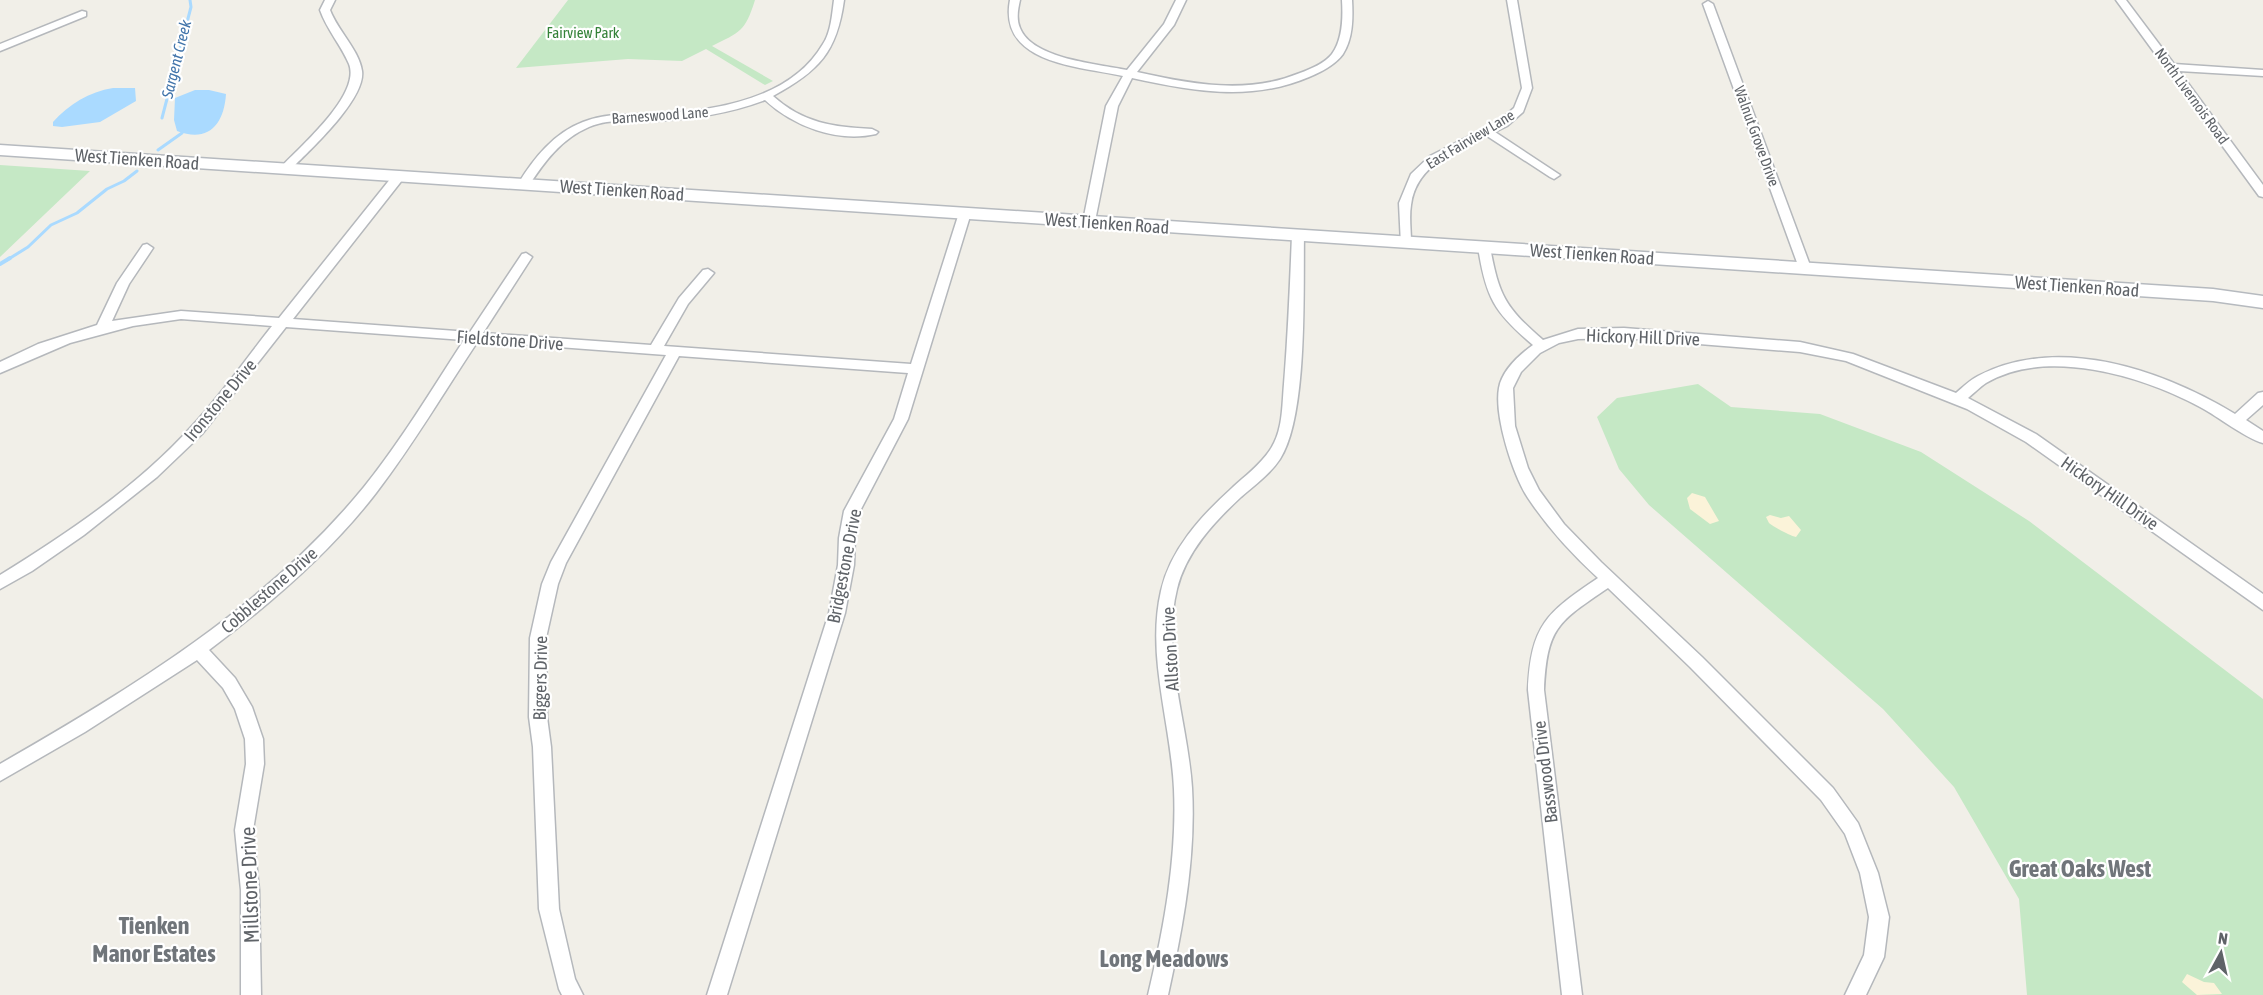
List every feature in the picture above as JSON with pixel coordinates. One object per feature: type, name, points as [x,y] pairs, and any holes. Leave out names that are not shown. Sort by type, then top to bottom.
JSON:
[{"type":"street","points":[[286,168],[344,103],[355,87],[358,74],[355,65],[328,22],[325,10],[330,0]]},
{"type":"street","name":"Barneswood Lane","points":[[524,184],[549,148],[584,125],[600,119],[694,115],[766,95],[792,82],[818,58],[830,43],[839,0]]},
{"type":"street","points":[[1015,0],[1011,18],[1014,30],[1022,40],[1041,52],[1181,86],[1223,90],[1260,88],[1301,78],[1326,65],[1337,55],[1347,29],[1347,0]]},
{"type":"street","points":[[1089,222],[1112,106],[1130,74],[1169,25],[1180,0]]},
{"type":"street","name":"East Fairview Lane","points":[[1405,242],[1402,224],[1404,200],[1408,186],[1422,166],[1441,153],[1510,119],[1526,100],[1527,88],[1512,0]]},
{"type":"street","name":"North Livernois Road","points":[[2121,0],[2263,193]]},
{"type":"street","name":"Walnut Grove Drive","points":[[1708,4],[1805,268]]},
{"type":"street","points":[[0,48],[82,14]]},
{"type":"street","points":[[2171,67],[2263,73]]},
{"type":"street","points":[[766,95],[780,109],[808,125],[843,131],[872,132]]},
{"type":"street","points":[[1486,131],[1554,175]]},
{"type":"street","name":"West Tienken Road","points":[[0,150],[2213,295],[2263,302]]},
{"type":"street","name":"Ironstone Drive","points":[[0,583],[64,542],[171,457],[197,430],[284,323],[399,176]]},
{"type":"street","name":"Bridgestone Drive","points":[[717,995],[837,613],[846,565],[847,538],[852,511],[861,490],[888,447],[901,419],[965,213]]},
{"type":"street","name":"Allston Drive","points":[[1158,995],[1171,943],[1183,836],[1183,789],[1169,683],[1166,604],[1173,574],[1183,552],[1229,500],[1272,460],[1286,433],[1295,347],[1298,235]]},
{"type":"street","points":[[1484,247],[1494,298],[1506,315],[1542,346]]},
{"type":"street","points":[[103,327],[123,283],[147,248]]},
{"type":"street","name":"Cobblestone Drive","points":[[0,772],[79,727],[198,649],[323,543],[369,491],[400,449],[526,257]]},
{"type":"street","points":[[656,351],[687,293],[708,273]]},
{"type":"street","name":"West Tienken Road","points":[[2213,295],[2263,293]]},
{"type":"street","name":"Fieldstone Drive","points":[[0,368],[56,341],[103,327],[135,320],[181,315],[918,369]]},
{"type":"street","name":"Hickory Hill Drive","points":[[1855,995],[1874,957],[1879,917],[1869,873],[1852,830],[1827,794],[1559,528],[1533,493],[1521,468],[1508,426],[1506,388],[1515,369],[1535,350],[1555,339],[1598,332],[1800,347],[1848,357],[1959,399],[2031,438],[2263,603]]},
{"type":"street","name":"Biggers Drive","points":[[573,995],[566,982],[549,909],[542,747],[538,717],[538,638],[550,584],[560,561],[674,352]]},
{"type":"street","points":[[1959,399],[1967,389],[1986,376],[2008,368],[2046,362],[2076,364],[2118,370],[2186,393],[2263,438]]},
{"type":"street","points":[[2236,421],[2263,397]]},
{"type":"street","name":"Basswood Drive","points":[[1572,995],[1536,690],[1538,658],[1548,628],[1564,612],[1609,579]]},
{"type":"street","name":"Millstone Drive","points":[[198,649],[229,683],[243,707],[254,739],[255,764],[244,830],[250,890],[250,995]]},
{"type":"green space","name":"Fairview Park","points":[[568,0],[755,0],[748,19],[740,30],[712,46],[773,81],[765,85],[706,49],[682,61],[628,59],[516,68]]},
{"type":"green space","points":[[0,165],[90,171],[0,257]]},
{"type":"green space","points":[[1698,384],[1731,407],[1820,414],[1921,452],[2029,521],[2263,699],[2263,995],[2027,995],[2019,899],[1954,787],[1883,709],[1649,505],[1619,469],[1597,417],[1617,398]]},
{"type":"sand","points":[[1692,493],[1705,497],[1719,521],[1710,524],[1690,509],[1687,498]]},
{"type":"sand","points":[[1770,515],[1781,518],[1789,516],[1801,530],[1796,537],[1786,533],[1769,523],[1766,517]]},
{"type":"sand","points":[[2187,974],[2204,982],[2214,983],[2222,994],[2197,995],[2182,982]]},
{"type":"water","points":[[113,88],[135,88],[136,101],[100,122],[53,126],[53,122],[73,104],[96,92]]},
{"type":"water","points":[[195,90],[226,94],[225,105],[218,122],[206,133],[197,135],[177,131],[174,120],[175,98]]},
{"type":"waterway","name":"Sargent Creek","points":[[162,118],[191,7],[190,0]]},
{"type":"waterway","points":[[158,150],[182,133]]},
{"type":"waterway","points":[[7,260],[28,247],[51,225],[77,213],[107,189],[124,181],[137,171]]},
{"type":"waterway","points":[[0,264],[10,258]]},
{"type":"district","name":"Great Oaks West","points":[[2080,868]]},
{"type":"district","name":"Tienken Manor Estates","points":[[154,939]]},
{"type":"district","name":"Long Meadows","points":[[1164,958]]}]
